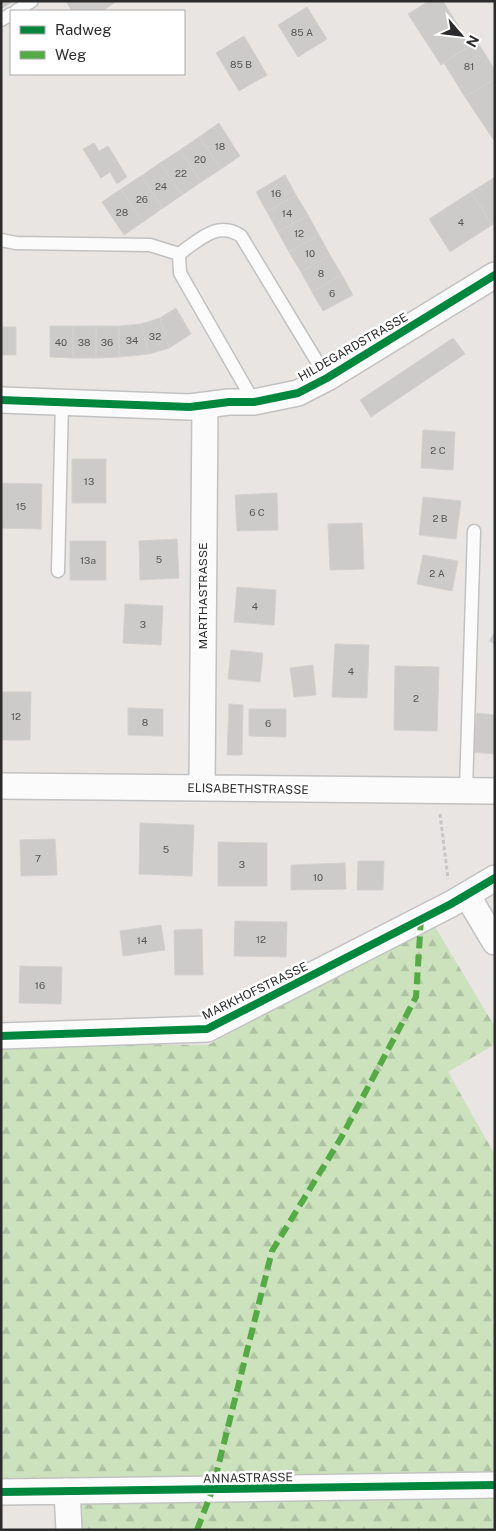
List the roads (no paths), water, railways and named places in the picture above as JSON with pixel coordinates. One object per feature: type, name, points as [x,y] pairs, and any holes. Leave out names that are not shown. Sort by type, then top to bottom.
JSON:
[{"type":"street","name":"HILDEGARDSTRASSE","points":[[1,400],[190,407],[229,402],[254,402],[298,392],[327,378],[495,276]]},
{"type":"street","name":"MARTHASTRASSE","points":[[202,788],[205,405]]},
{"type":"street","name":"ELISABETHSTRASSE","points":[[1,786],[495,791]]},
{"type":"street","name":"MARKHOFSTRASSE","points":[[1,1036],[207,1029],[459,900],[495,878]]},
{"type":"street","points":[[459,900],[495,942]]},
{"type":"street","name":"ANNASTRASSE","points":[[1,1492],[495,1485]]},
{"type":"street","points":[[67,1491],[69,1530]]},
{"type":"lane","points":[[18,10],[32,1]]},
{"type":"lane","points":[[1,240],[26,243],[150,245],[179,254],[218,229],[232,230],[241,236],[327,378]]},
{"type":"lane","points":[[179,254],[180,273],[184,282],[254,402]]},
{"type":"lane","points":[[58,571],[62,402]]},
{"type":"lane","points":[[466,790],[474,531]]}]
